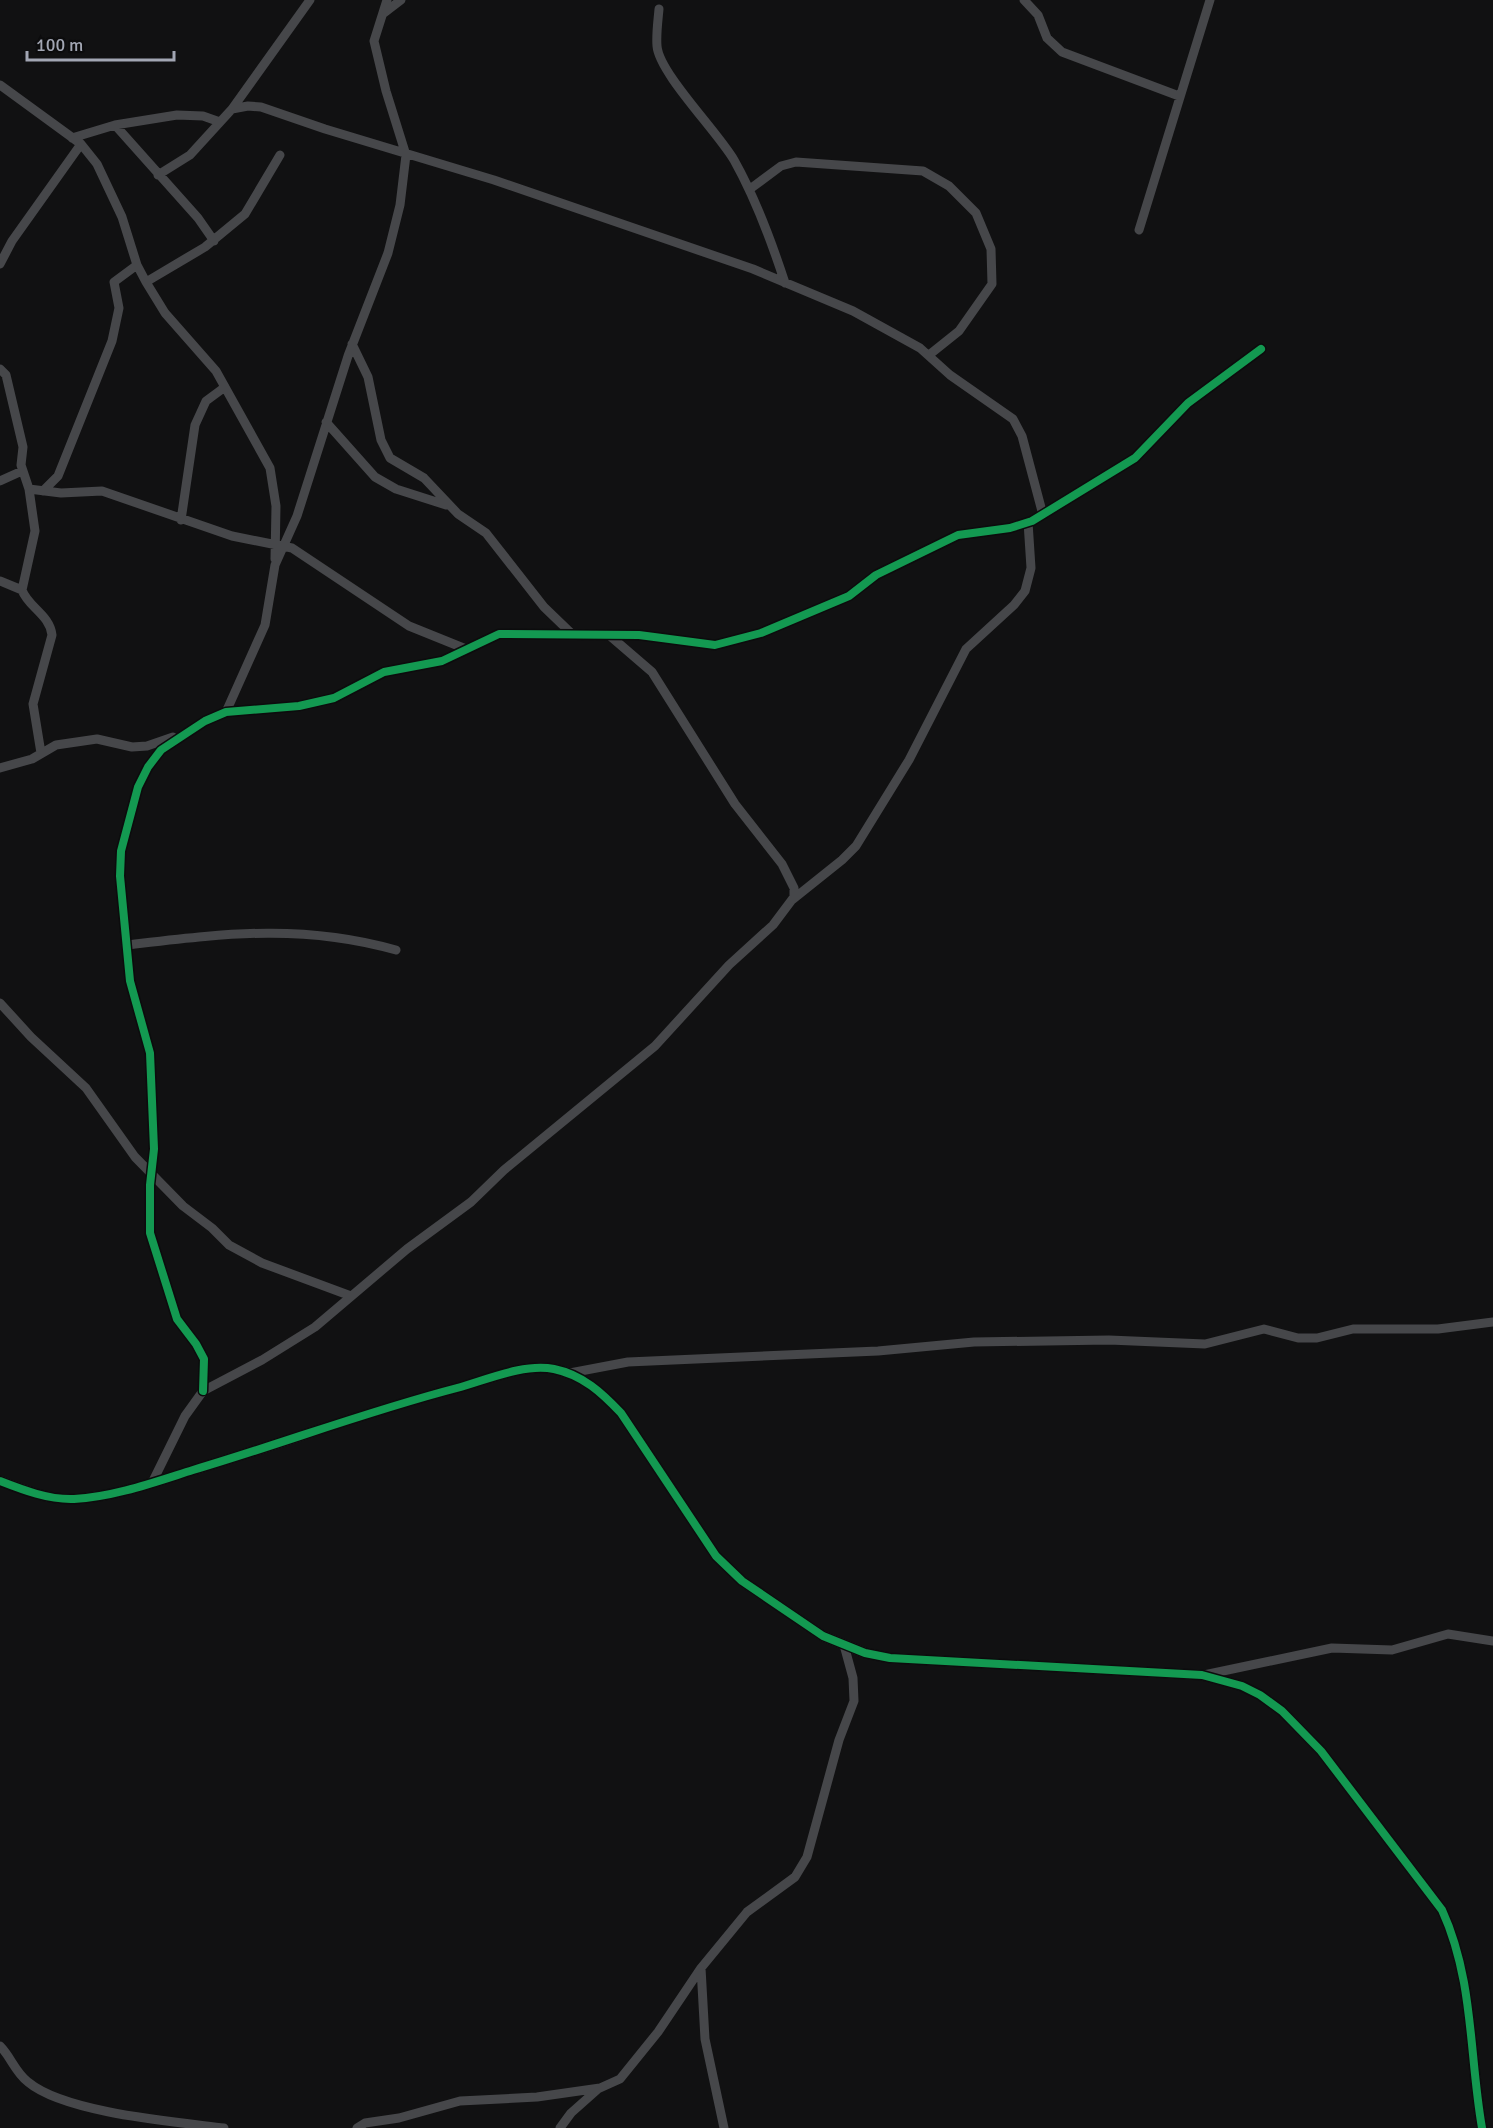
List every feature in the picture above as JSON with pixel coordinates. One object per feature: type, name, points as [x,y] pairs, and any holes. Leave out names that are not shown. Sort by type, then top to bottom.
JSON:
[{"type":"street","points":[[158,175],[190,155],[232,109],[310,0]]},
{"type":"street","points":[[226,712],[265,625],[280,545],[297,516],[352,344],[388,253],[400,205],[406,155],[375,44],[387,0]]},
{"type":"street","points":[[384,14],[401,0]]},
{"type":"street","points":[[1024,0],[1038,15],[1053,46],[1062,52],[1179,96]]},
{"type":"street","points":[[1139,230],[1210,0]]},
{"type":"street","points":[[659,9],[657,47],[660,55],[669,74],[723,140],[750,189],[764,218],[785,283]]},
{"type":"street","points":[[0,85],[81,144],[97,164],[115,202],[137,265],[146,282],[165,313],[216,371],[270,468],[280,545]]},
{"type":"street","points":[[232,109],[248,106],[261,107],[406,155],[494,180],[785,283],[853,310],[929,355],[950,375],[1013,419],[1022,436],[1043,514]]},
{"type":"street","points":[[72,138],[115,125],[191,115],[219,122]]},
{"type":"street","points":[[115,125],[198,218],[214,241]]},
{"type":"street","points":[[0,264],[12,241],[81,144]]},
{"type":"street","points":[[146,282],[214,241],[249,210],[280,156]]},
{"type":"street","points":[[750,189],[781,166],[796,162],[915,169],[949,186],[976,213],[982,225],[991,249],[994,278],[983,300],[959,330],[929,355]]},
{"type":"street","points":[[44,491],[58,476],[112,341],[119,308],[114,288],[115,280],[137,265]]},
{"type":"street","points":[[352,344],[368,377],[386,452],[399,464],[424,478],[451,508],[498,545],[544,607],[572,634]]},
{"type":"street","points":[[0,768],[56,745],[91,739],[125,746],[147,746],[183,733],[226,712],[314,703],[334,698],[384,672],[442,661],[499,634],[639,635],[715,645],[737,642],[825,608],[849,596],[876,575],[958,535],[1010,528],[1043,514],[1135,458],[1188,403],[1261,349]]},
{"type":"street","points":[[0,369],[6,375],[23,447],[22,471],[28,489],[34,531],[22,590]]},
{"type":"street","points":[[181,520],[195,425],[206,401],[225,387]]},
{"type":"street","points":[[326,422],[375,477],[396,489],[451,508]]},
{"type":"street","points":[[0,481],[22,471]]},
{"type":"street","points":[[28,489],[68,493],[102,491],[232,536],[280,545],[298,551],[409,626],[466,649]]},
{"type":"street","points":[[152,1483],[174,1435],[203,1391],[315,1327],[426,1233],[471,1202],[530,1148],[655,1046],[729,965],[774,925],[792,900],[856,846],[909,760],[966,649],[1014,605],[1025,591],[1031,568],[1028,522]]},
{"type":"street","points":[[0,581],[22,590],[50,627],[52,636],[33,704],[40,753]]},
{"type":"street","points":[[609,635],[652,672],[679,718],[706,754],[735,804],[782,864],[795,890],[792,900]]},
{"type":"street","points":[[183,733],[161,750],[148,767],[138,788],[121,851],[120,876],[130,981],[150,1053],[153,1129],[149,1217],[153,1249],[165,1276],[177,1319],[201,1352],[205,1367],[203,1391]]},
{"type":"street","points":[[126,945],[256,931],[334,935],[396,950]]},
{"type":"street","points":[[0,1003],[31,1037],[86,1088],[121,1140],[183,1206],[236,1250],[262,1263],[351,1296]]},
{"type":"street","points":[[0,1481],[27,1491],[73,1499],[104,1495],[152,1483],[417,1398],[504,1375],[544,1369],[570,1373],[628,1362],[878,1351],[974,1342],[1109,1340],[1205,1344],[1264,1329],[1298,1338],[1317,1338],[1353,1329],[1438,1329],[1493,1322]]},
{"type":"street","points":[[570,1373],[603,1394],[621,1413],[716,1556],[742,1581],[773,1604],[844,1645],[890,1658],[1202,1675],[1242,1686],[1282,1710],[1321,1751],[1442,1910],[1455,1943],[1468,1995],[1474,2078],[1482,2128]]},
{"type":"street","points":[[1202,1675],[1332,1648],[1392,1650],[1448,1634],[1493,1641]]},
{"type":"street","points":[[365,2126],[460,2101],[516,2100],[600,2088],[620,2079],[701,1968],[747,1912],[795,1877],[807,1857],[839,1740],[854,1701],[854,1678],[844,1645]]},
{"type":"street","points":[[701,1968],[705,2039],[724,2128]]},
{"type":"street","points":[[0,2046],[29,2084],[53,2095],[154,2120],[224,2128]]},
{"type":"street","points":[[560,2128],[571,2113],[600,2088]]},
{"type":"cycle path","points":[[203,1391],[204,1359],[177,1319],[150,1233],[150,1185],[154,1149],[150,1053],[130,981],[120,876],[121,851],[138,787],[148,767],[161,750],[205,721],[226,712],[299,706],[334,698],[384,672],[442,661],[499,634],[639,635],[715,645],[761,633],[849,596],[876,575],[958,535],[1010,528],[1032,521],[1135,458],[1188,403],[1261,349]]},
{"type":"cycle path","points":[[0,1481],[55,1498],[89,1498],[149,1484],[505,1373],[542,1368],[554,1369],[574,1376],[599,1392],[621,1413],[716,1556],[742,1581],[823,1636],[865,1653],[890,1658],[1202,1675],[1242,1686],[1260,1695],[1282,1711],[1321,1751],[1442,1910],[1460,1963],[1465,1990],[1482,2128]]}]
